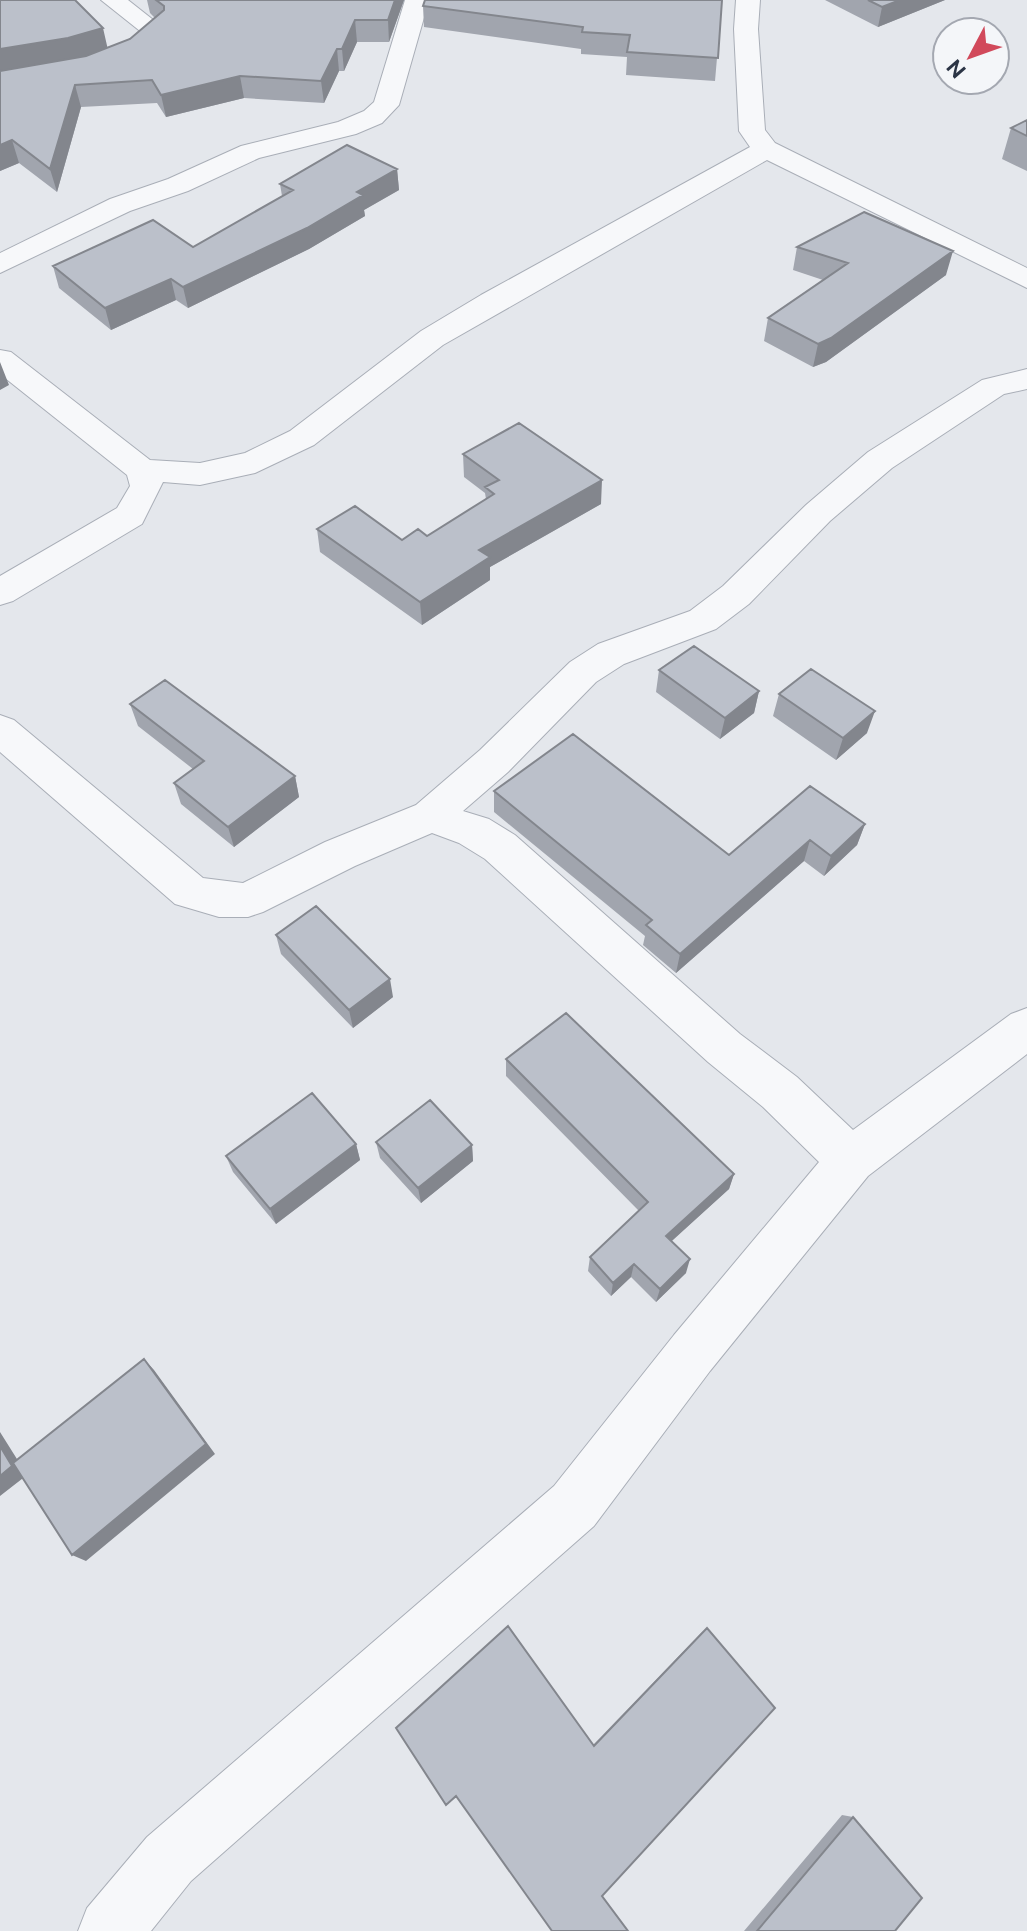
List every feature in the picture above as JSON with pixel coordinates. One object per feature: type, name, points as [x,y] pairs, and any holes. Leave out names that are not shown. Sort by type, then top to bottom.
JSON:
[{"type":"street","points":[[0,83],[115,59],[148,41],[154,30],[113,0]]},
{"type":"street","points":[[0,264],[64,229],[178,185],[250,152],[347,128],[373,117],[386,105],[417,0]]},
{"type":"street","points":[[748,0],[746,29],[752,131],[766,149],[1027,279]]},
{"type":"street","points":[[0,359],[142,470],[200,474],[255,462],[302,438],[432,338],[492,301],[766,149]]},
{"type":"street","points":[[1027,347],[1020,354],[1027,364]]},
{"type":"street","points":[[0,730],[158,868],[190,892],[219,900],[248,900],[340,854],[430,816],[494,761],[583,672],[611,654],[703,620],[736,595],[818,513],[880,460],[993,387],[1027,379]]},
{"type":"street","points":[[0,592],[130,516],[147,486],[142,470]]},
{"type":"street","points":[[430,816],[474,831],[500,847],[724,1048],[780,1092],[851,1160]]},
{"type":"street","points":[[110,1931],[169,1859],[343,1711],[574,1506],[692,1353],[851,1160],[1027,1028]]},
{"type":"building","points":[[0,0],[75,0],[103,28],[68,38],[0,49]]},
{"type":"building","points":[[156,0],[395,0],[388,20],[355,20],[342,49],[337,49],[321,81],[240,76],[161,95],[152,80],[75,85],[50,169],[12,140],[0,145],[0,71],[86,56],[130,39],[164,10],[164,6]]},
{"type":"building","points":[[425,0],[722,0],[718,58],[627,52],[630,35],[582,32],[583,27],[423,6]]},
{"type":"building","points":[[868,0],[900,0],[882,7]]},
{"type":"building","points":[[1027,120],[1027,136],[1011,128]]},
{"type":"building","points":[[347,145],[397,169],[357,192],[363,195],[307,228],[183,287],[171,279],[105,308],[53,266],[153,220],[193,247],[293,190],[280,184]]},
{"type":"building","points":[[864,212],[953,251],[831,338],[818,344],[768,318],[848,263],[797,247]]},
{"type":"building","points":[[519,423],[602,480],[479,550],[490,557],[420,602],[317,529],[355,506],[402,540],[418,529],[427,536],[494,494],[485,487],[499,480],[463,454]]},
{"type":"building","points":[[694,646],[759,691],[725,718],[659,670]]},
{"type":"building","points":[[811,669],[875,711],[843,738],[779,694]]},
{"type":"building","points":[[165,680],[295,776],[228,827],[174,783],[204,761],[130,704]]},
{"type":"building","points":[[573,734],[729,855],[810,786],[865,824],[831,856],[810,840],[680,954],[646,925],[652,920],[494,791]]},
{"type":"building","points":[[316,906],[390,979],[349,1010],[276,935]]},
{"type":"building","points":[[566,1013],[734,1174],[666,1236],[690,1259],[660,1289],[634,1264],[613,1283],[590,1257],[648,1202],[506,1059]]},
{"type":"building","points":[[312,1093],[356,1144],[270,1209],[226,1156]]},
{"type":"building","points":[[430,1100],[472,1145],[418,1188],[376,1142]]},
{"type":"building","points":[[144,1359],[206,1444],[72,1555],[13,1463]]},
{"type":"building","points":[[0,1446],[12,1466],[0,1476]]},
{"type":"building","points":[[508,1626],[594,1746],[707,1628],[775,1708],[602,1896],[628,1931],[552,1931],[456,1796],[446,1805],[396,1728]]},
{"type":"building","points":[[853,1817],[922,1898],[895,1931],[757,1931]]}]
